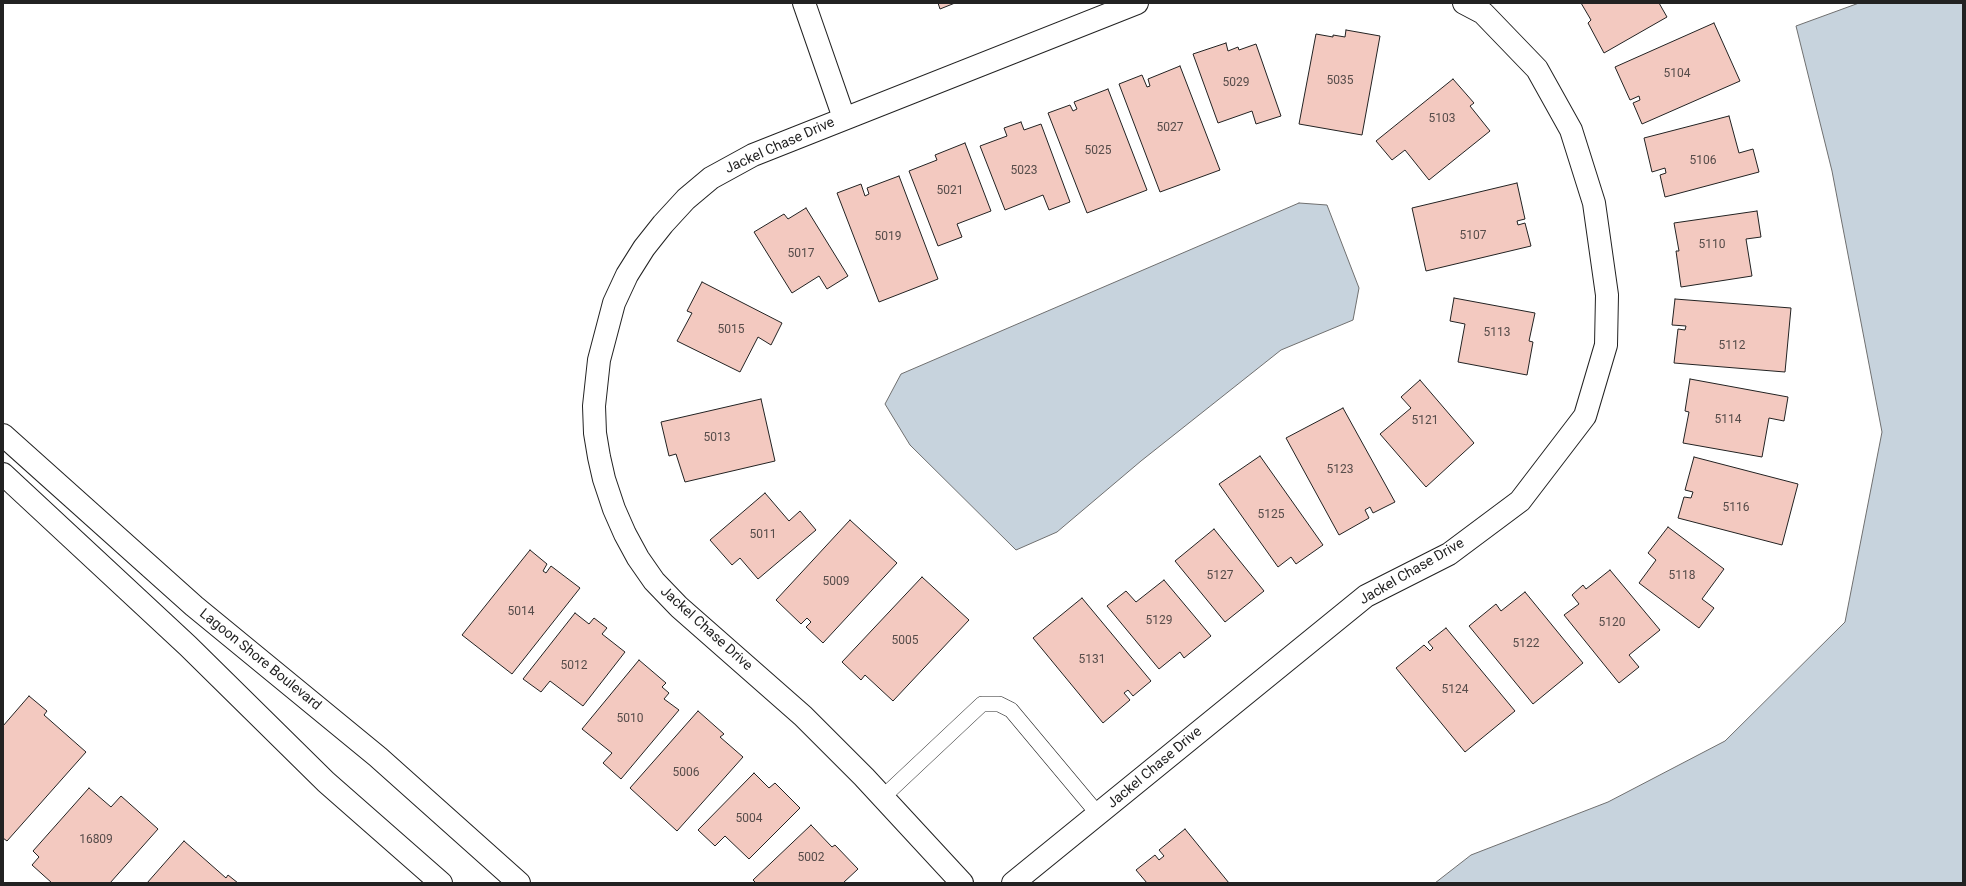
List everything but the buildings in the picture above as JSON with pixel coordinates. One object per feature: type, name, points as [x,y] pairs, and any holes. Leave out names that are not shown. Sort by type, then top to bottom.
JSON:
[{"type":"street","points":[[804,3],[844,118]]},
{"type":"street","name":"Jackel Chase Drive","points":[[962,883],[883,796],[803,716],[680,607],[654,581],[631,546],[614,508],[604,480],[595,433],[596,380],[605,332],[614,303],[630,270],[663,224],[686,199],[711,178],[753,155],[1137,3]]},
{"type":"street","name":"Jackel Chase Drive","points":[[1013,883],[1366,596],[1449,554],[1520,501],[1585,416],[1606,346],[1607,295],[1594,203],[1572,130],[1537,69],[1479,6]]},
{"type":"street","name":"Lagoon Shore Boulevard","points":[[3,435],[188,601],[372,752],[519,883]]},
{"type":"street","points":[[3,474],[188,646],[326,782],[440,883]]},
{"type":"lane","points":[[883,796],[982,704],[999,704],[1011,710],[1098,814]]},
{"type":"shaded area","points":[[1859,3],[1963,3],[1963,883],[1435,883],[1471,855],[1608,802],[1725,741],[1845,622],[1882,432],[1832,171],[1796,26]]},
{"type":"shaded area","points":[[1299,203],[1327,205],[1359,288],[1353,320],[1281,350],[1141,461],[1057,532],[1016,550],[910,445],[885,404],[901,374]]}]
